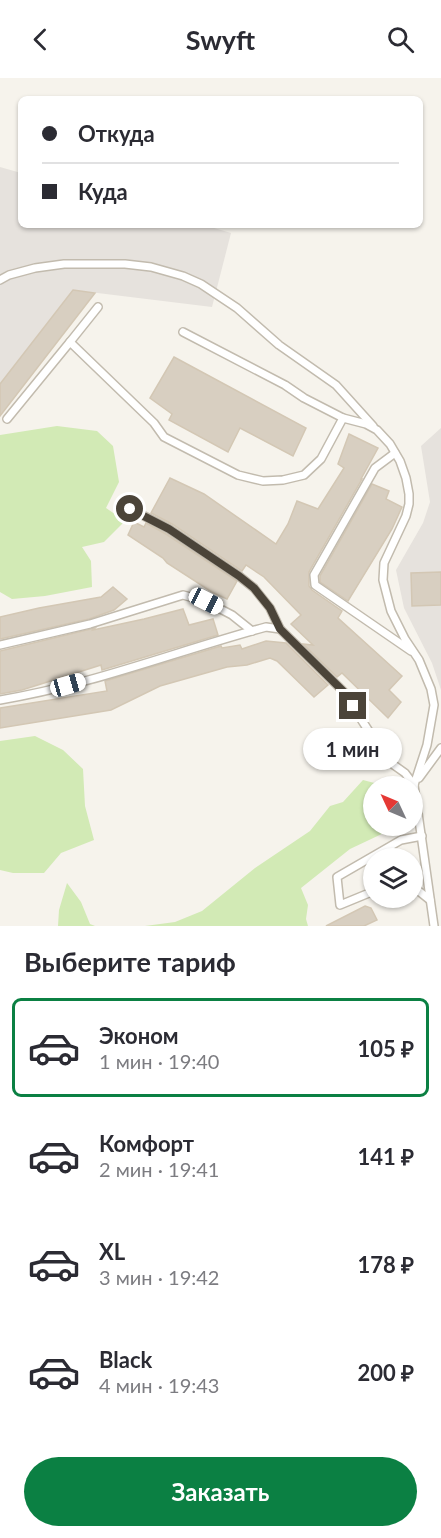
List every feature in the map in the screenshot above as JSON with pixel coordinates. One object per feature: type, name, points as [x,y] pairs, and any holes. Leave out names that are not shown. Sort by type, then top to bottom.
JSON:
[{"type":"lane","points":[[0,280],[9,275],[35,268],[64,264],[125,264],[151,267],[183,276],[201,284],[237,308],[279,345],[336,385],[390,444],[400,460],[406,478],[409,504],[406,516],[384,563],[382,580],[391,611],[405,639],[416,654],[439,705],[417,776]]},
{"type":"lane","points":[[7,419],[98,307]]},
{"type":"lane","points":[[183,332],[343,418],[366,424],[377,430]]},
{"type":"lane","points":[[70,342],[154,423],[164,437],[238,475],[263,482],[304,475],[321,459],[343,418]]},
{"type":"lane","points":[[395,453],[375,468],[314,575],[315,585],[416,654]]},
{"type":"lane","points":[[130,509],[169,529],[254,588],[270,608],[280,629],[343,691],[388,761],[407,776]]},
{"type":"lane","points":[[0,645],[90,624],[183,595],[206,601],[232,615],[252,631]]},
{"type":"lane","points":[[0,700],[68,685],[266,627],[280,629]]},
{"type":"lane","points":[[421,776],[441,748]]},
{"type":"lane","points":[[355,756],[388,761]]},
{"type":"lane","points":[[387,848],[400,840],[422,836],[434,926]]},
{"type":"lane","points":[[363,862],[337,878],[340,905],[363,896]]},
{"type":"lane","points":[[423,894],[430,900]]},
{"type":"shaded area","points":[[0,167],[18,172],[18,228],[214,228],[231,233],[212,307],[73,290],[0,384]]},
{"type":"shaded area","points":[[441,428],[441,690],[432,663],[404,608],[396,570],[423,523],[430,502],[421,446]]},
{"type":"green space","points":[[57,426],[97,431],[113,446],[119,482],[106,508],[125,521],[104,542],[82,547],[91,561],[92,587],[45,596],[12,599],[0,592],[0,435]]},
{"type":"green space","points":[[35,736],[63,750],[83,769],[85,806],[94,840],[61,853],[44,873],[13,873],[0,870],[0,741]]},
{"type":"green space","points":[[363,780],[363,836],[378,836],[350,849],[301,888],[308,905],[306,919],[308,926],[145,926],[175,922],[202,911],[255,868],[310,831],[330,806],[343,802]]},
{"type":"green space","points":[[67,883],[81,902],[90,924],[95,926],[58,926],[59,910]]},
{"type":"building","points":[[73,290],[95,293],[0,416],[0,384]]},
{"type":"building","points":[[174,357],[306,428],[293,456],[240,428],[228,452],[169,420],[172,414],[150,398]]},
{"type":"building","points":[[349,434],[378,448],[309,572],[309,586],[342,611],[338,618],[402,676],[389,690],[401,702],[388,718],[342,673],[337,677],[303,644],[313,645],[291,624],[301,615],[264,577],[246,565],[242,571],[172,524],[151,513],[170,478],[204,494],[276,544],[288,524],[297,501],[318,509],[344,468],[338,464]]},
{"type":"building","points":[[372,484],[389,491],[386,499],[402,507],[392,529],[348,601],[320,582],[320,576]]},
{"type":"building","points":[[134,522],[144,527],[146,523],[166,534],[237,581],[227,599],[167,563],[128,535]]},
{"type":"building","points":[[441,572],[441,605],[412,606],[411,573]]},
{"type":"building","points":[[113,587],[127,599],[114,610],[89,619],[0,639],[0,617],[101,597]]},
{"type":"building","points":[[183,609],[189,625],[213,619],[218,635],[102,670],[101,665],[22,690],[0,694],[0,651]]},
{"type":"building","points":[[266,641],[286,643],[328,685],[314,697],[277,661],[270,658],[247,665],[227,667],[160,686],[111,710],[0,728],[0,708],[107,691],[105,681],[221,646],[222,648],[240,645],[242,649]]},
{"type":"building","points":[[363,907],[371,908],[377,920],[364,926],[326,926]]},
{"type":"route","points":[[130,509],[169,529],[254,588],[270,608],[280,629],[343,691],[353,706]]}]
